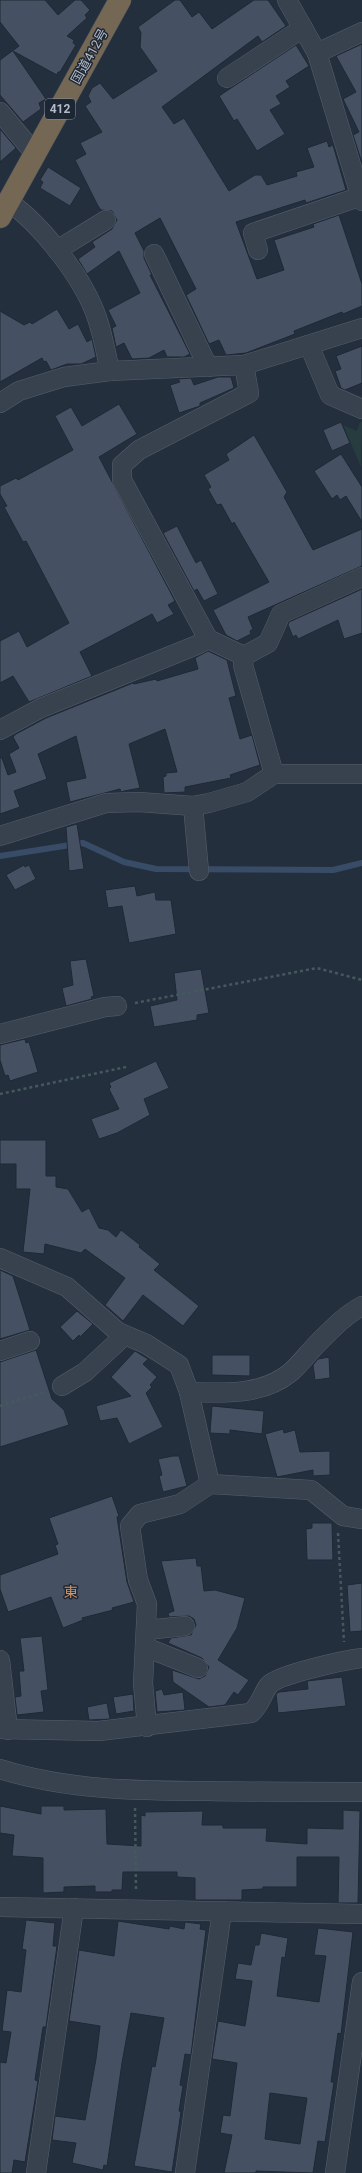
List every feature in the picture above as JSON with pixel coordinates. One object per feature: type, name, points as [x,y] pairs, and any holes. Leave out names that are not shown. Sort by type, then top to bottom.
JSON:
[{"type":"highway","name":"国道412号","points":[[4,210],[120,0]]},
{"type":"street","points":[[254,234],[362,198],[317,53],[287,0]]},
{"type":"street","points":[[227,78],[303,28]]},
{"type":"street","points":[[317,53],[362,32]]},
{"type":"street","points":[[0,112],[35,154]]},
{"type":"street","points":[[4,210],[18,208],[57,250],[90,299],[97,318],[110,371]]},
{"type":"street","points":[[57,250],[106,220]]},
{"type":"street","points":[[163,263],[208,367]]},
{"type":"street","points":[[0,403],[19,391],[64,377],[110,371],[244,365],[362,328]]},
{"type":"street","points":[[308,345],[330,395],[356,412]]},
{"type":"street","points":[[244,365],[249,393],[139,450],[122,465],[122,480],[208,639],[244,656]]},
{"type":"street","points":[[244,656],[268,643],[281,614],[302,598],[362,577]]},
{"type":"street","points":[[0,730],[41,708],[197,645],[208,639]]},
{"type":"street","points":[[244,656],[243,665],[274,774]]},
{"type":"street","points":[[0,836],[106,803],[139,802],[194,806],[247,792],[274,774],[362,774]]},
{"type":"street","points":[[194,806],[199,871]]},
{"type":"street","points":[[0,1034],[105,1007],[117,1006]]},
{"type":"street","points":[[0,1258],[67,1287],[118,1332],[146,1344],[179,1365],[189,1392],[210,1484]]},
{"type":"street","points":[[189,1392],[228,1394],[271,1385],[291,1372],[331,1330],[352,1311],[362,1306]]},
{"type":"street","points":[[62,1386],[85,1372],[125,1335]]},
{"type":"street","points":[[0,1351],[30,1341]]},
{"type":"street","points":[[147,1727],[143,1683],[147,1604],[138,1580],[130,1526],[140,1514],[180,1504],[210,1484],[311,1490],[343,1516],[362,1519]]},
{"type":"street","points":[[145,1639],[185,1626]]},
{"type":"street","points":[[145,1639],[198,1668]]},
{"type":"street","points":[[5,1666],[4,1729],[99,1731],[147,1727],[251,1713],[259,1705],[270,1684],[280,1678],[353,1659]]},
{"type":"street","points":[[0,1769],[63,1784],[111,1789],[167,1791],[362,1792]]},
{"type":"street","points":[[0,1907],[362,1914]]},
{"type":"street","points":[[36,2173],[74,1908]]},
{"type":"street","points":[[185,2173],[222,1911]]},
{"type":"street","points":[[335,2173],[362,1982]]},
{"type":"path","points":[[117,1006],[317,968],[362,980]]},
{"type":"path","points":[[0,1094],[126,1067]]},
{"type":"path","points":[[0,1406],[62,1386]]},
{"type":"path","points":[[337,1511],[353,1659]]},
{"type":"path","points":[[135,1805],[136,1910]]},
{"type":"green space","points":[[360,422],[362,422],[361,467],[343,425],[357,431]]},
{"type":"building","points":[[0,0],[45,0],[58,15],[75,0],[81,0],[90,10],[85,15],[87,18],[67,36],[74,40],[73,43],[76,45],[57,75],[13,51],[46,99],[39,103],[41,109],[23,122],[0,95],[0,60],[19,46],[0,22]]},
{"type":"building","points":[[175,0],[180,0],[192,17],[199,12],[212,29],[254,0],[268,0],[286,26],[262,42],[258,36],[162,107],[174,124],[184,118],[229,191],[255,175],[261,175],[267,185],[297,176],[296,172],[314,167],[307,148],[327,141],[329,147],[333,145],[346,190],[306,203],[305,200],[236,222],[257,279],[284,270],[274,240],[314,227],[313,224],[339,215],[362,284],[362,306],[343,314],[342,312],[294,331],[295,334],[246,353],[226,355],[219,340],[209,344],[186,295],[196,289],[160,218],[135,233],[144,251],[144,258],[152,275],[150,275],[190,354],[184,357],[167,357],[164,350],[149,358],[132,359],[124,343],[116,347],[112,328],[116,326],[108,310],[140,293],[119,251],[87,274],[78,259],[95,247],[92,242],[112,229],[117,220],[112,211],[101,210],[98,206],[75,160],[86,154],[80,143],[102,132],[85,106],[91,102],[88,96],[92,88],[100,83],[113,99],[157,71],[140,47],[141,33],[138,27]]},
{"type":"building","points":[[362,44],[362,163],[353,135],[359,132],[343,99],[356,92],[336,56]]},
{"type":"building","points":[[296,45],[309,66],[286,81],[290,87],[276,96],[281,104],[270,110],[285,134],[257,151],[237,119],[234,121],[219,96]]},
{"type":"building","points":[[0,129],[16,148],[0,162]]},
{"type":"building","points":[[48,167],[81,188],[70,206],[40,188],[43,182],[40,180]]},
{"type":"building","points":[[57,309],[69,329],[78,324],[87,342],[92,339],[96,357],[81,364],[67,364],[51,370],[46,361],[44,362],[42,358],[0,382],[0,311],[24,325],[30,322],[32,324]]},
{"type":"building","points":[[362,346],[362,383],[345,390],[341,388],[335,371],[341,369],[336,356]]},
{"type":"building","points":[[218,377],[231,377],[234,388],[200,403],[200,406],[179,413],[170,385],[180,382],[178,379],[191,378],[194,385]]},
{"type":"building","points":[[119,404],[137,434],[99,457],[175,601],[168,605],[174,614],[157,623],[152,614],[80,652],[92,676],[29,702],[13,676],[0,683],[0,641],[19,631],[27,647],[69,623],[26,541],[23,542],[4,507],[7,506],[0,494],[0,486],[16,478],[18,480],[73,450],[55,416],[71,407],[82,426]]},
{"type":"building","points":[[341,422],[350,443],[332,451],[323,430]]},
{"type":"building","points":[[254,435],[287,492],[284,497],[313,550],[362,529],[362,566],[248,617],[253,629],[250,631],[251,634],[237,641],[226,635],[213,610],[269,582],[234,522],[232,524],[221,504],[217,505],[208,489],[211,487],[204,475],[229,460],[226,454]]},
{"type":"building","points":[[341,454],[362,487],[362,522],[346,496],[340,500],[337,495],[332,499],[314,471]]},
{"type":"building","points":[[177,526],[196,563],[201,560],[218,594],[204,601],[197,589],[194,591],[163,533]]},
{"type":"building","points":[[362,589],[362,633],[344,639],[338,620],[298,639],[296,635],[293,637],[288,625],[289,622]]},
{"type":"building","points":[[208,651],[227,660],[236,696],[229,698],[240,739],[252,735],[260,765],[230,775],[231,778],[185,787],[185,792],[164,793],[163,777],[166,776],[166,773],[177,772],[165,729],[129,744],[140,788],[121,792],[120,789],[70,802],[66,782],[86,778],[76,736],[38,754],[47,779],[14,791],[20,807],[0,814],[0,758],[2,758],[8,775],[16,772],[9,754],[19,748],[13,737],[16,734],[46,718],[133,683],[156,679],[157,681],[198,669],[195,658]]},
{"type":"building","points":[[77,824],[84,869],[69,871],[66,827]]},
{"type":"building","points":[[24,865],[25,867],[29,865],[36,879],[15,890],[6,875]]},
{"type":"building","points":[[135,886],[137,896],[155,892],[156,900],[171,900],[176,934],[129,943],[122,906],[108,908],[105,890]]},
{"type":"building","points":[[86,959],[94,996],[91,997],[92,999],[66,1006],[62,988],[73,985],[70,961]]},
{"type":"building","points":[[201,969],[209,1013],[197,1015],[197,1020],[154,1027],[150,1006],[177,1000],[174,973]]},
{"type":"building","points":[[25,1039],[26,1043],[29,1042],[38,1072],[10,1081],[8,1075],[5,1076],[0,1060],[0,1045]]},
{"type":"building","points":[[156,1061],[169,1088],[144,1099],[150,1115],[117,1133],[99,1139],[91,1119],[119,1109],[109,1089],[111,1087],[109,1083]]},
{"type":"building","points":[[0,1140],[46,1140],[46,1176],[56,1176],[56,1187],[68,1189],[82,1212],[89,1208],[99,1228],[108,1230],[116,1237],[121,1230],[140,1245],[139,1247],[160,1264],[154,1270],[199,1306],[183,1326],[143,1295],[123,1321],[105,1305],[125,1278],[85,1249],[81,1253],[45,1244],[44,1254],[23,1252],[30,1189],[16,1189],[16,1164],[0,1164]]},
{"type":"building","points":[[0,1270],[13,1276],[30,1330],[0,1339]]},
{"type":"building","points":[[77,1311],[93,1324],[80,1337],[79,1335],[73,1341],[60,1327]]},
{"type":"building","points":[[36,1350],[52,1399],[64,1410],[69,1425],[0,1447],[0,1362]]},
{"type":"building","points":[[135,1351],[148,1359],[143,1364],[157,1377],[150,1385],[152,1387],[146,1393],[163,1427],[129,1444],[117,1418],[100,1421],[96,1406],[131,1396],[111,1377]]},
{"type":"building","points":[[212,1355],[250,1355],[250,1376],[212,1375]]},
{"type":"building","points":[[329,1357],[330,1378],[315,1380],[313,1365],[318,1359]]},
{"type":"building","points":[[212,1406],[264,1411],[262,1434],[230,1430],[230,1434],[210,1433]]},
{"type":"building","points":[[283,1429],[284,1433],[295,1430],[300,1452],[330,1451],[330,1475],[313,1476],[313,1470],[277,1477],[265,1434]]},
{"type":"building","points":[[179,1456],[187,1486],[163,1492],[159,1476],[162,1475],[158,1459]]},
{"type":"building","points":[[112,1496],[119,1516],[117,1517],[127,1582],[134,1602],[112,1608],[113,1610],[82,1618],[83,1620],[63,1628],[51,1597],[8,1612],[0,1589],[0,1575],[58,1554],[55,1545],[58,1544],[49,1518]]},
{"type":"building","points":[[312,1523],[332,1523],[333,1560],[307,1560],[306,1529],[312,1528]]},
{"type":"building","points":[[196,1558],[197,1566],[201,1566],[204,1591],[215,1590],[245,1598],[237,1628],[218,1660],[249,1680],[238,1695],[234,1692],[225,1705],[209,1707],[173,1682],[172,1670],[199,1679],[205,1676],[209,1667],[202,1658],[168,1643],[171,1638],[191,1635],[196,1625],[194,1619],[189,1616],[169,1617],[168,1613],[174,1611],[161,1561]]},
{"type":"building","points":[[362,1583],[362,1631],[350,1632],[347,1585]]},
{"type":"building","points":[[42,1636],[48,1690],[41,1691],[44,1712],[17,1715],[15,1697],[21,1696],[19,1671],[24,1671],[20,1638]]},
{"type":"building","points":[[342,1677],[346,1706],[278,1713],[276,1694],[279,1692],[308,1689],[307,1681]]},
{"type":"building","points":[[162,1689],[164,1695],[183,1692],[185,1710],[157,1712],[155,1691]]},
{"type":"building","points":[[133,1694],[134,1711],[116,1714],[113,1697]]},
{"type":"building","points":[[107,1703],[110,1719],[89,1720],[87,1707]]},
{"type":"building","points":[[0,1806],[41,1814],[41,1806],[64,1806],[64,1810],[106,1809],[107,1844],[141,1846],[141,1815],[145,1816],[145,1812],[203,1811],[202,1825],[223,1825],[223,1828],[267,1828],[266,1841],[307,1844],[307,1828],[343,1829],[343,1810],[360,1811],[358,1903],[338,1903],[339,1857],[297,1857],[297,1887],[263,1887],[263,1889],[242,1890],[242,1900],[195,1900],[195,1878],[177,1877],[177,1872],[123,1872],[122,1890],[112,1890],[112,1892],[95,1892],[95,1886],[64,1887],[64,1892],[43,1893],[43,1858],[12,1856],[14,1835],[0,1833]]},
{"type":"building","points":[[26,1920],[55,1923],[53,1946],[57,1946],[46,2027],[43,2027],[35,2080],[38,2081],[25,2162],[14,2160],[12,2173],[0,2173],[0,2062],[6,2063],[11,2032],[2,2031],[7,1990],[21,1992],[26,1950],[22,1949]]},
{"type":"building","points":[[118,1921],[169,1929],[170,1926],[184,1929],[185,1922],[201,1924],[200,1929],[206,1930],[191,2055],[185,2054],[180,2085],[183,2086],[179,2111],[181,2112],[172,2172],[134,2166],[152,2066],[155,2067],[164,2018],[131,2013],[107,2166],[104,2165],[103,2170],[72,2163],[76,2143],[52,2140],[55,2116],[85,2120],[96,2059],[100,2026],[69,2021],[79,1950],[114,1956]]},
{"type":"building","points":[[318,1928],[353,1932],[341,2034],[338,2033],[331,2082],[334,2082],[325,2142],[318,2141],[313,2173],[256,2171],[256,2173],[224,2173],[232,2135],[220,2133],[223,2115],[230,2116],[237,2063],[212,2059],[218,2021],[245,2026],[252,1981],[235,1979],[238,1963],[251,1965],[255,1945],[259,1945],[261,1933],[288,1938],[285,1958],[282,1957],[277,1996],[319,2002],[326,1956],[314,1955]],"holes":[[[270,2093],[307,2098],[300,2144],[265,2139]]]},
{"type":"waterway","points":[[0,856],[83,843],[124,862],[156,869],[333,870],[362,863]]},
{"type":"district","name":"東","points":[[71,1592]]}]
